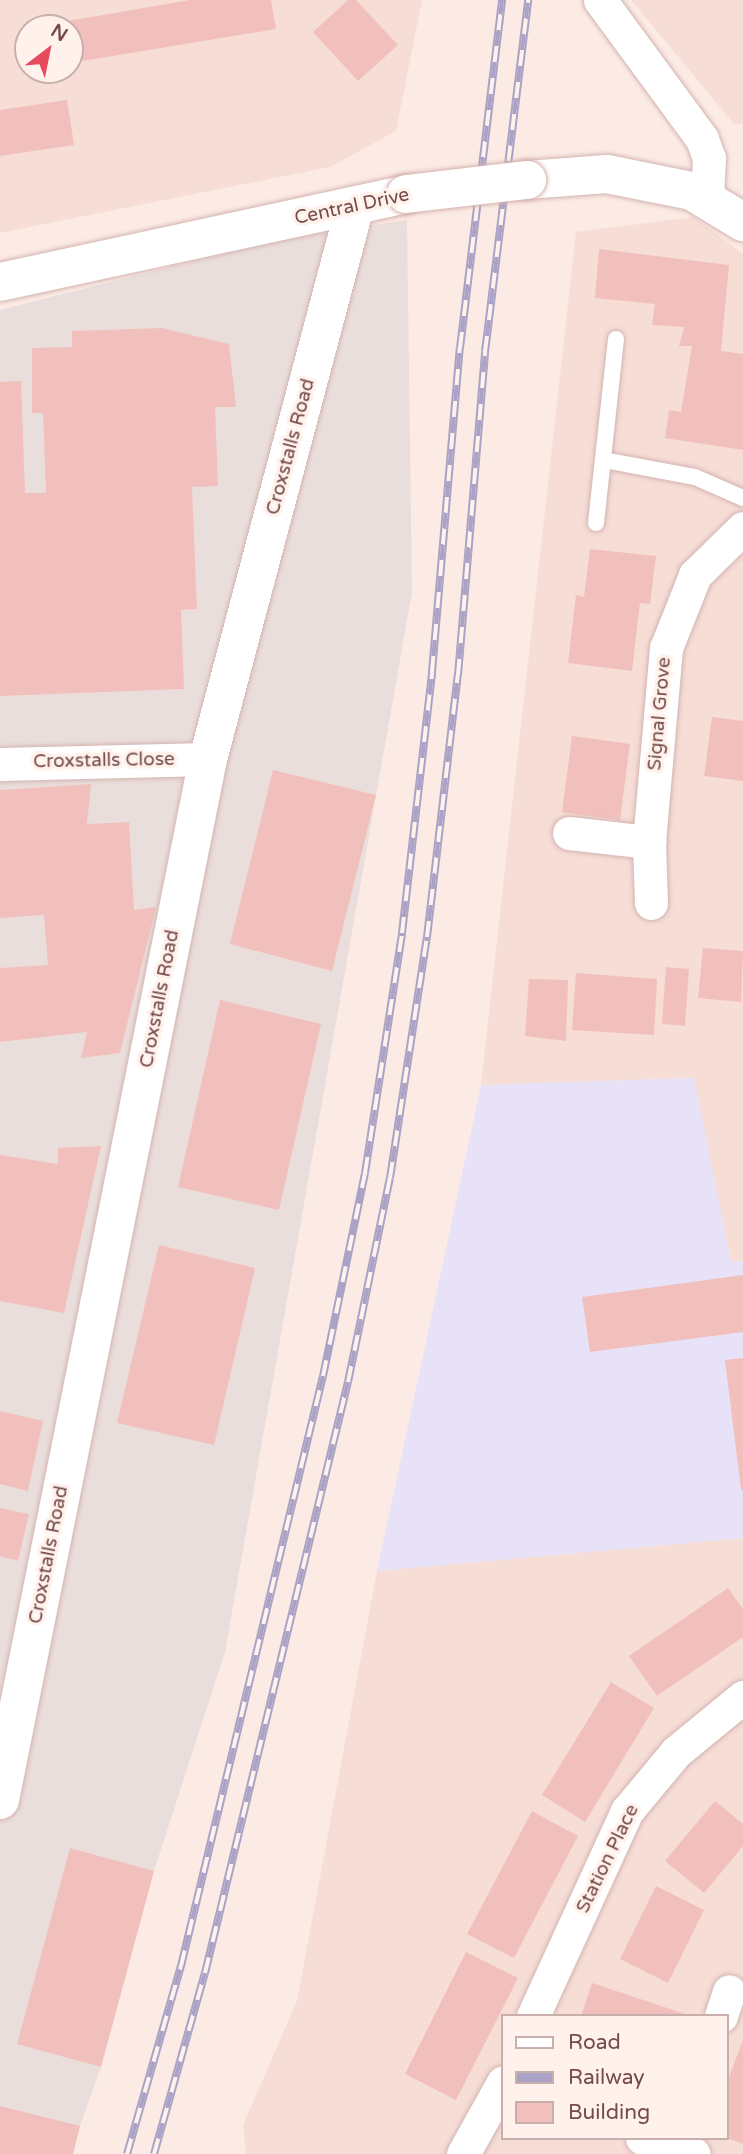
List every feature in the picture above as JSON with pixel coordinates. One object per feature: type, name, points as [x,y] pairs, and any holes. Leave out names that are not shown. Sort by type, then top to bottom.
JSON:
[{"type":"street","points":[[600,0],[702,139],[709,158],[707,197],[743,222]]},
{"type":"street","name":"Central Drive","points":[[0,282],[406,194],[607,174],[707,197]]},
{"type":"street","name":"Croxstalls Road","points":[[0,1800],[208,759],[355,206]]},
{"type":"street","name":"Signal Grove","points":[[651,903],[649,842],[666,648],[695,575],[743,528]]},
{"type":"street","name":"Croxstalls Close","points":[[0,764],[208,759]]},
{"type":"street","points":[[569,833],[649,842]]},
{"type":"street","name":"Station Place","points":[[535,2014],[627,1811],[676,1752],[743,1697]]},
{"type":"street","points":[[463,2154],[501,2092]]},
{"type":"street","points":[[651,2140],[683,2147]]},
{"type":"lane","points":[[596,523],[616,338]]},
{"type":"lane","points":[[604,460],[695,477],[743,498]]},
{"type":"shaded area","points":[[0,0],[422,0],[396,131],[330,167],[0,233]]},
{"type":"shaded area","points":[[631,0],[743,0],[743,124],[734,124]]},
{"type":"shaded area","points":[[694,217],[743,254],[743,1261],[731,1262],[693,1078],[481,1085],[576,232]]},
{"type":"shaded area","points":[[407,220],[412,592],[225,1652],[154,1871],[101,2067],[80,2126],[0,2154],[0,310],[272,241]]},
{"type":"shaded area","points":[[694,1078],[731,1262],[743,1261],[743,1538],[377,1571],[481,1085]]},
{"type":"shaded area","points":[[743,1538],[743,2154],[246,2154],[243,2125],[297,2001],[377,1571]]},
{"type":"building","points":[[190,0],[271,0],[276,29],[84,61],[84,18]]},
{"type":"building","points":[[348,0],[356,0],[398,45],[358,81],[313,32]]},
{"type":"building","points":[[67,100],[74,145],[0,156],[0,110]]},
{"type":"building","points":[[599,249],[729,265],[721,351],[743,354],[743,450],[665,438],[669,410],[681,412],[692,346],[679,346],[684,327],[652,325],[655,304],[595,298]]},
{"type":"building","points":[[162,328],[229,344],[236,407],[215,407],[218,486],[192,487],[197,609],[181,610],[184,689],[0,696],[0,382],[21,381],[25,493],[46,493],[43,413],[32,413],[32,348],[72,347],[72,331]]},
{"type":"building","points":[[590,549],[656,556],[650,604],[640,603],[632,671],[568,663],[576,595],[584,597]]},
{"type":"building","points":[[712,717],[743,721],[743,781],[704,776]]},
{"type":"building","points":[[572,736],[630,744],[620,820],[562,812]]},
{"type":"building","points":[[273,770],[376,795],[332,971],[230,944]]},
{"type":"building","points":[[91,784],[87,824],[129,822],[134,910],[156,907],[120,1053],[81,1058],[87,1032],[0,1042],[0,968],[48,965],[44,915],[0,918],[0,790]]},
{"type":"building","points":[[703,948],[743,951],[741,1002],[698,998]]},
{"type":"building","points":[[666,967],[689,969],[685,1026],[662,1024]]},
{"type":"building","points":[[576,973],[657,979],[654,1035],[572,1030]]},
{"type":"building","points":[[529,979],[568,980],[566,1041],[525,1036]]},
{"type":"building","points":[[220,1000],[321,1024],[279,1210],[178,1187]]},
{"type":"building","points":[[101,1146],[64,1313],[0,1301],[0,1155],[58,1164],[58,1148]]},
{"type":"building","points":[[159,1245],[255,1268],[214,1445],[117,1423]]},
{"type":"building","points":[[743,1275],[743,1332],[590,1352],[582,1297]]},
{"type":"building","points":[[743,1358],[743,1490],[741,1490],[725,1360]]},
{"type":"building","points":[[0,1411],[43,1421],[28,1491],[0,1484]]},
{"type":"building","points":[[0,1508],[29,1514],[18,1561],[0,1556]]},
{"type":"building","points":[[728,1588],[743,1609],[743,1637],[657,1696],[629,1656]]},
{"type":"building","points":[[611,1682],[654,1708],[585,1822],[542,1795]]},
{"type":"building","points":[[715,1801],[743,1824],[743,1846],[704,1893],[665,1861]]},
{"type":"building","points":[[532,1811],[578,1836],[514,1958],[467,1934]]},
{"type":"building","points":[[70,1848],[154,1871],[101,2067],[17,2044]]},
{"type":"building","points":[[656,1886],[704,1910],[668,1983],[620,1959]]},
{"type":"building","points":[[466,1952],[518,1978],[456,2100],[405,2074]]},
{"type":"building","points":[[592,1983],[685,2014],[582,2014]]},
{"type":"building","points":[[743,2040],[743,2144],[729,2139],[729,2077]]},
{"type":"building","points":[[0,2106],[80,2126],[73,2154],[0,2154]]},
{"type":"railway","points":[[127,2154],[181,1966],[323,1376],[365,1173],[402,933],[432,672],[460,348],[502,0]]},
{"type":"railway","points":[[154,2154],[205,1973],[348,1382],[390,1178],[427,937],[458,675],[485,352],[528,0]]}]
